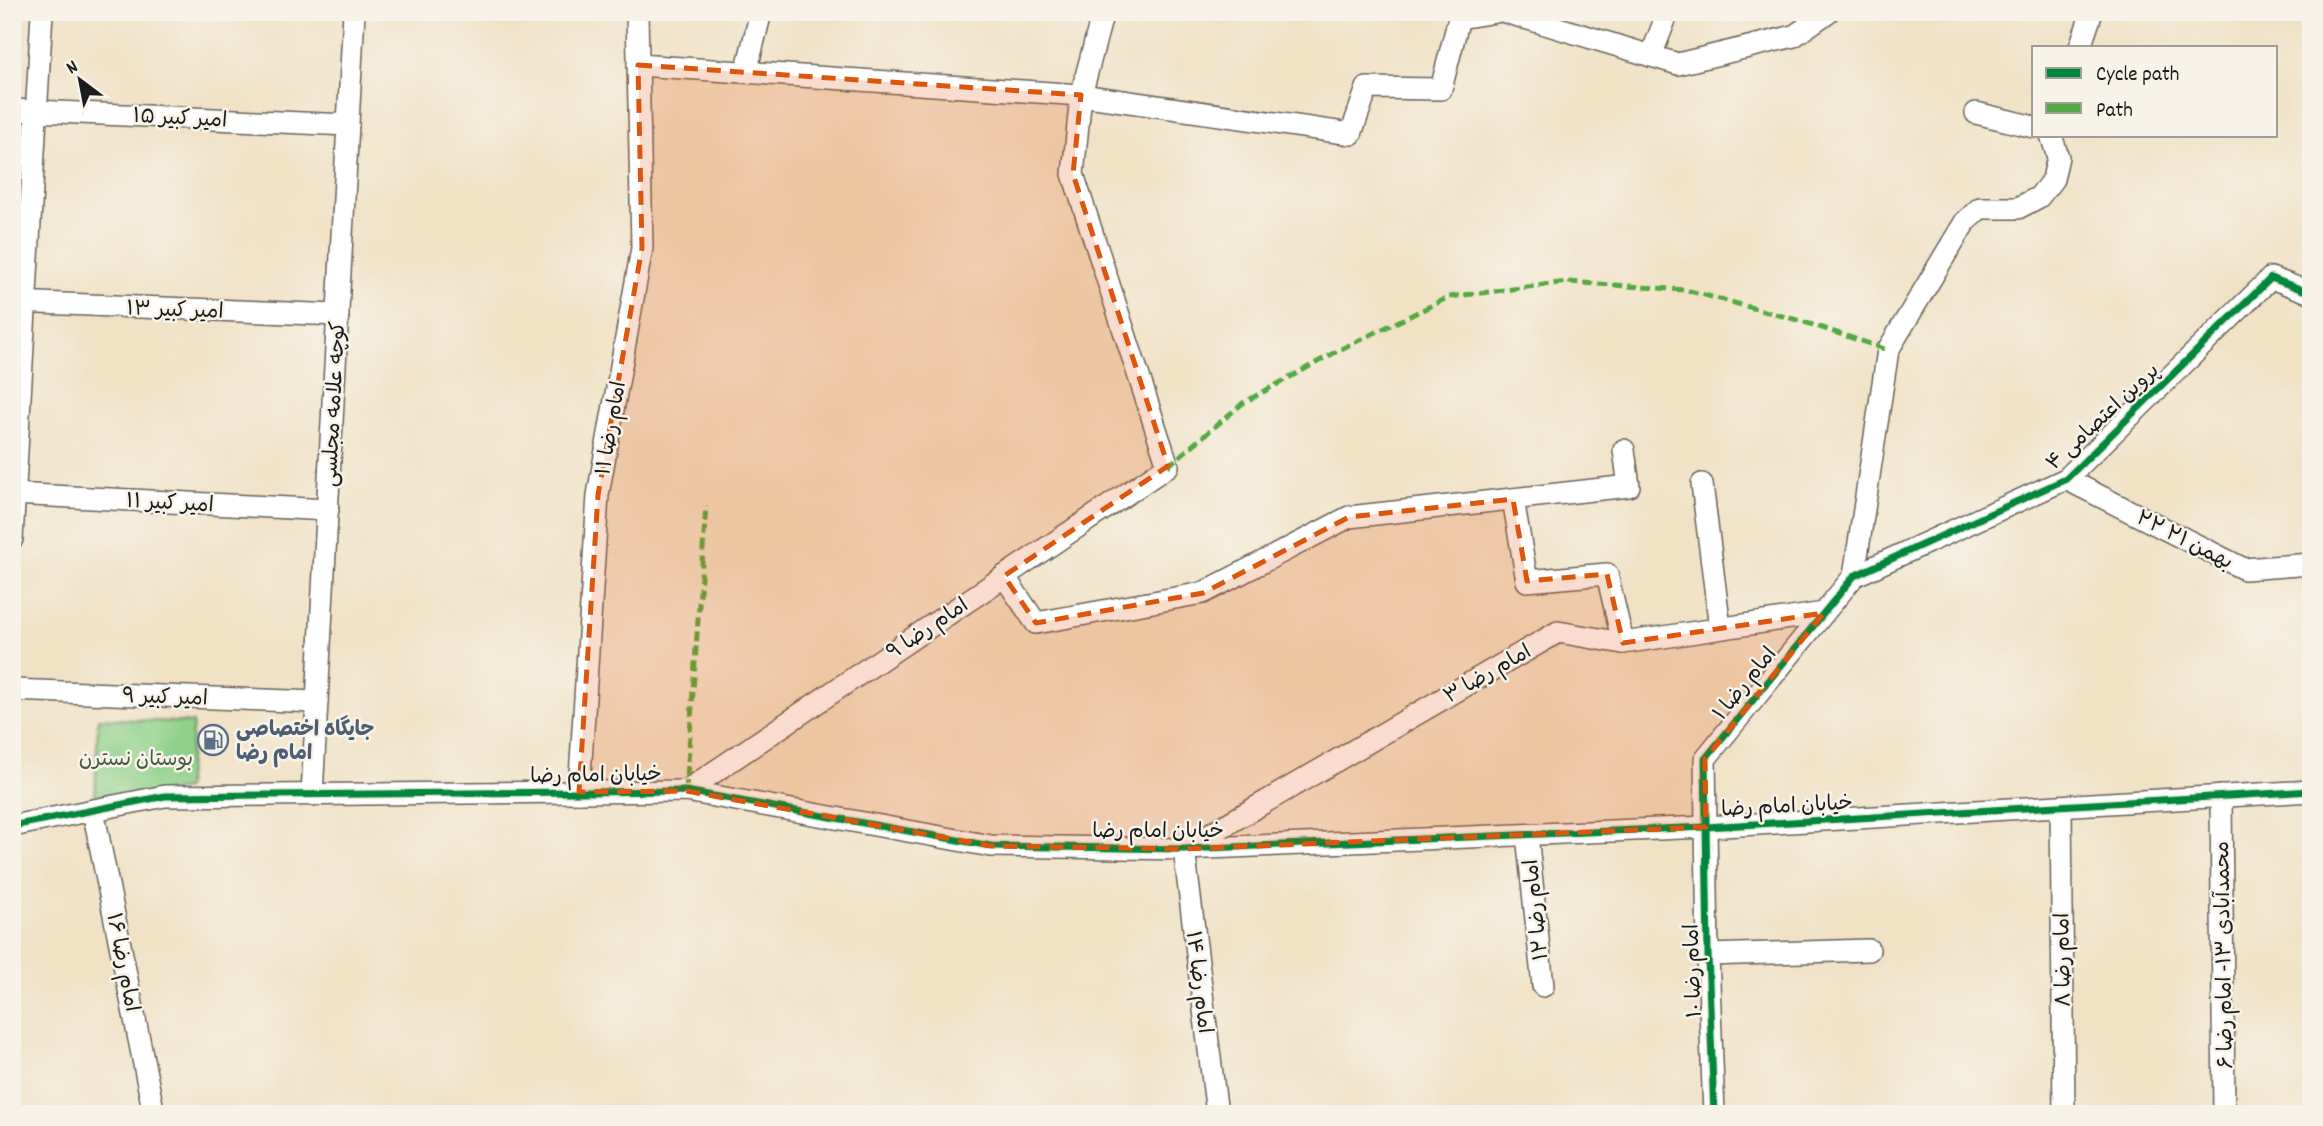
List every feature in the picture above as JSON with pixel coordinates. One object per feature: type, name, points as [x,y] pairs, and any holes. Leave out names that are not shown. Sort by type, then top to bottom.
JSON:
[{"type":"street","points":[[12,539],[19,302],[37,111],[42,12]]},
{"type":"street","name":"کوچه علامه مجلسی","points":[[312,795],[354,12]]},
{"type":"street","name":"امام رضا ۱۱","points":[[579,792],[598,495],[642,248],[637,12]]},
{"type":"street","points":[[746,72],[761,12]]},
{"type":"street","points":[[1081,95],[1103,12]]},
{"type":"street","points":[[638,65],[1081,95],[1351,134],[1367,88],[1441,89],[1459,15],[1496,12]]},
{"type":"street","points":[[1505,12],[1678,64],[1794,36],[1828,12]]},
{"type":"street","points":[[1651,56],[1668,12]]},
{"type":"street","points":[[2080,46],[2092,12]]},
{"type":"street","name":"امام رضا ۹","points":[[686,791],[1168,466],[1073,174],[1081,95]]},
{"type":"street","name":"امیر کبیر ۱۵","points":[[12,110],[348,125]]},
{"type":"street","points":[[1976,113],[2032,127]]},
{"type":"street","points":[[1854,576],[1888,350],[1965,222],[1980,208],[2018,208],[2039,197],[2053,179],[2058,157],[2051,136]]},
{"type":"street","name":"پروین اعتصامی ۴","points":[[1854,576],[2066,479],[2271,278],[2311,293]]},
{"type":"street","name":"امیر کبیر ۱۳","points":[[19,302],[338,316]]},
{"type":"street","points":[[1004,576],[1036,623],[1203,593],[1349,517],[1629,486],[1624,450]]},
{"type":"street","name":"۲۲ بهمن ۲۱","points":[[2066,479],[2244,569],[2311,564]]},
{"type":"street","points":[[1702,484],[1720,628]]},
{"type":"street","name":"امیر کبیر ۱۱","points":[[14,494],[328,510]]},
{"type":"street","points":[[1513,499],[1527,581],[1607,574],[1623,643]]},
{"type":"street","name":"امام رضا ۱","points":[[1706,827],[1705,759],[1854,576]]},
{"type":"street","name":"امام رضا ۳","points":[[1184,849],[1558,632],[1623,643],[1824,613]]},
{"type":"street","name":"امیر کبیر ۹","points":[[12,690],[317,702]]},
{"type":"street","name":"خیابان امام رضا","points":[[12,826],[165,796],[686,791],[991,846],[1184,849],[1706,827],[2311,791]]},
{"type":"street","name":"محمدآبادی ۱۳- امام رضا ۶","points":[[2221,796],[2224,1114]]},
{"type":"street","name":"امام رضا ۸","points":[[2061,806],[2064,1114]]},
{"type":"street","name":"امام رضا ۱۶","points":[[93,810],[155,1114]]},
{"type":"street","name":"امام رضا ۱۰","points":[[1706,827],[1714,1114]]},
{"type":"street","name":"امام رضا ۱۲","points":[[1527,835],[1543,986]]},
{"type":"street","name":"امام رضا ۱۴","points":[[1184,849],[1217,1114]]},
{"type":"street","points":[[1708,955],[1869,950]]},
{"type":"highlighted area","points":[[638,65],[1081,95],[1073,174],[1168,466],[1004,576],[1036,623],[1203,593],[1349,517],[1513,499],[1527,581],[1607,574],[1623,643],[1824,613],[1705,759],[1706,827],[1184,849],[991,846],[686,791],[579,792],[598,495],[642,248]]},
{"type":"green space","name":"بوستان نسترن","points":[[98,718],[193,723],[186,789],[95,801]]},
{"type":"marked path","points":[[1168,466],[1243,403],[1343,348],[1449,297],[1567,282],[1686,290],[1801,321],[1888,350]]},
{"type":"marked path","points":[[686,791],[706,506]]},
{"type":"cycle path","points":[[1714,1114],[1705,759],[1854,576],[2066,479],[2271,278],[2311,293]]},
{"type":"cycle path","points":[[12,826],[165,796],[686,791],[991,846],[1184,849],[1706,827],[2311,791]]},
{"type":"place","name":"جایگاه اختصاصی امام رضا","points":[[213,740]]}]
